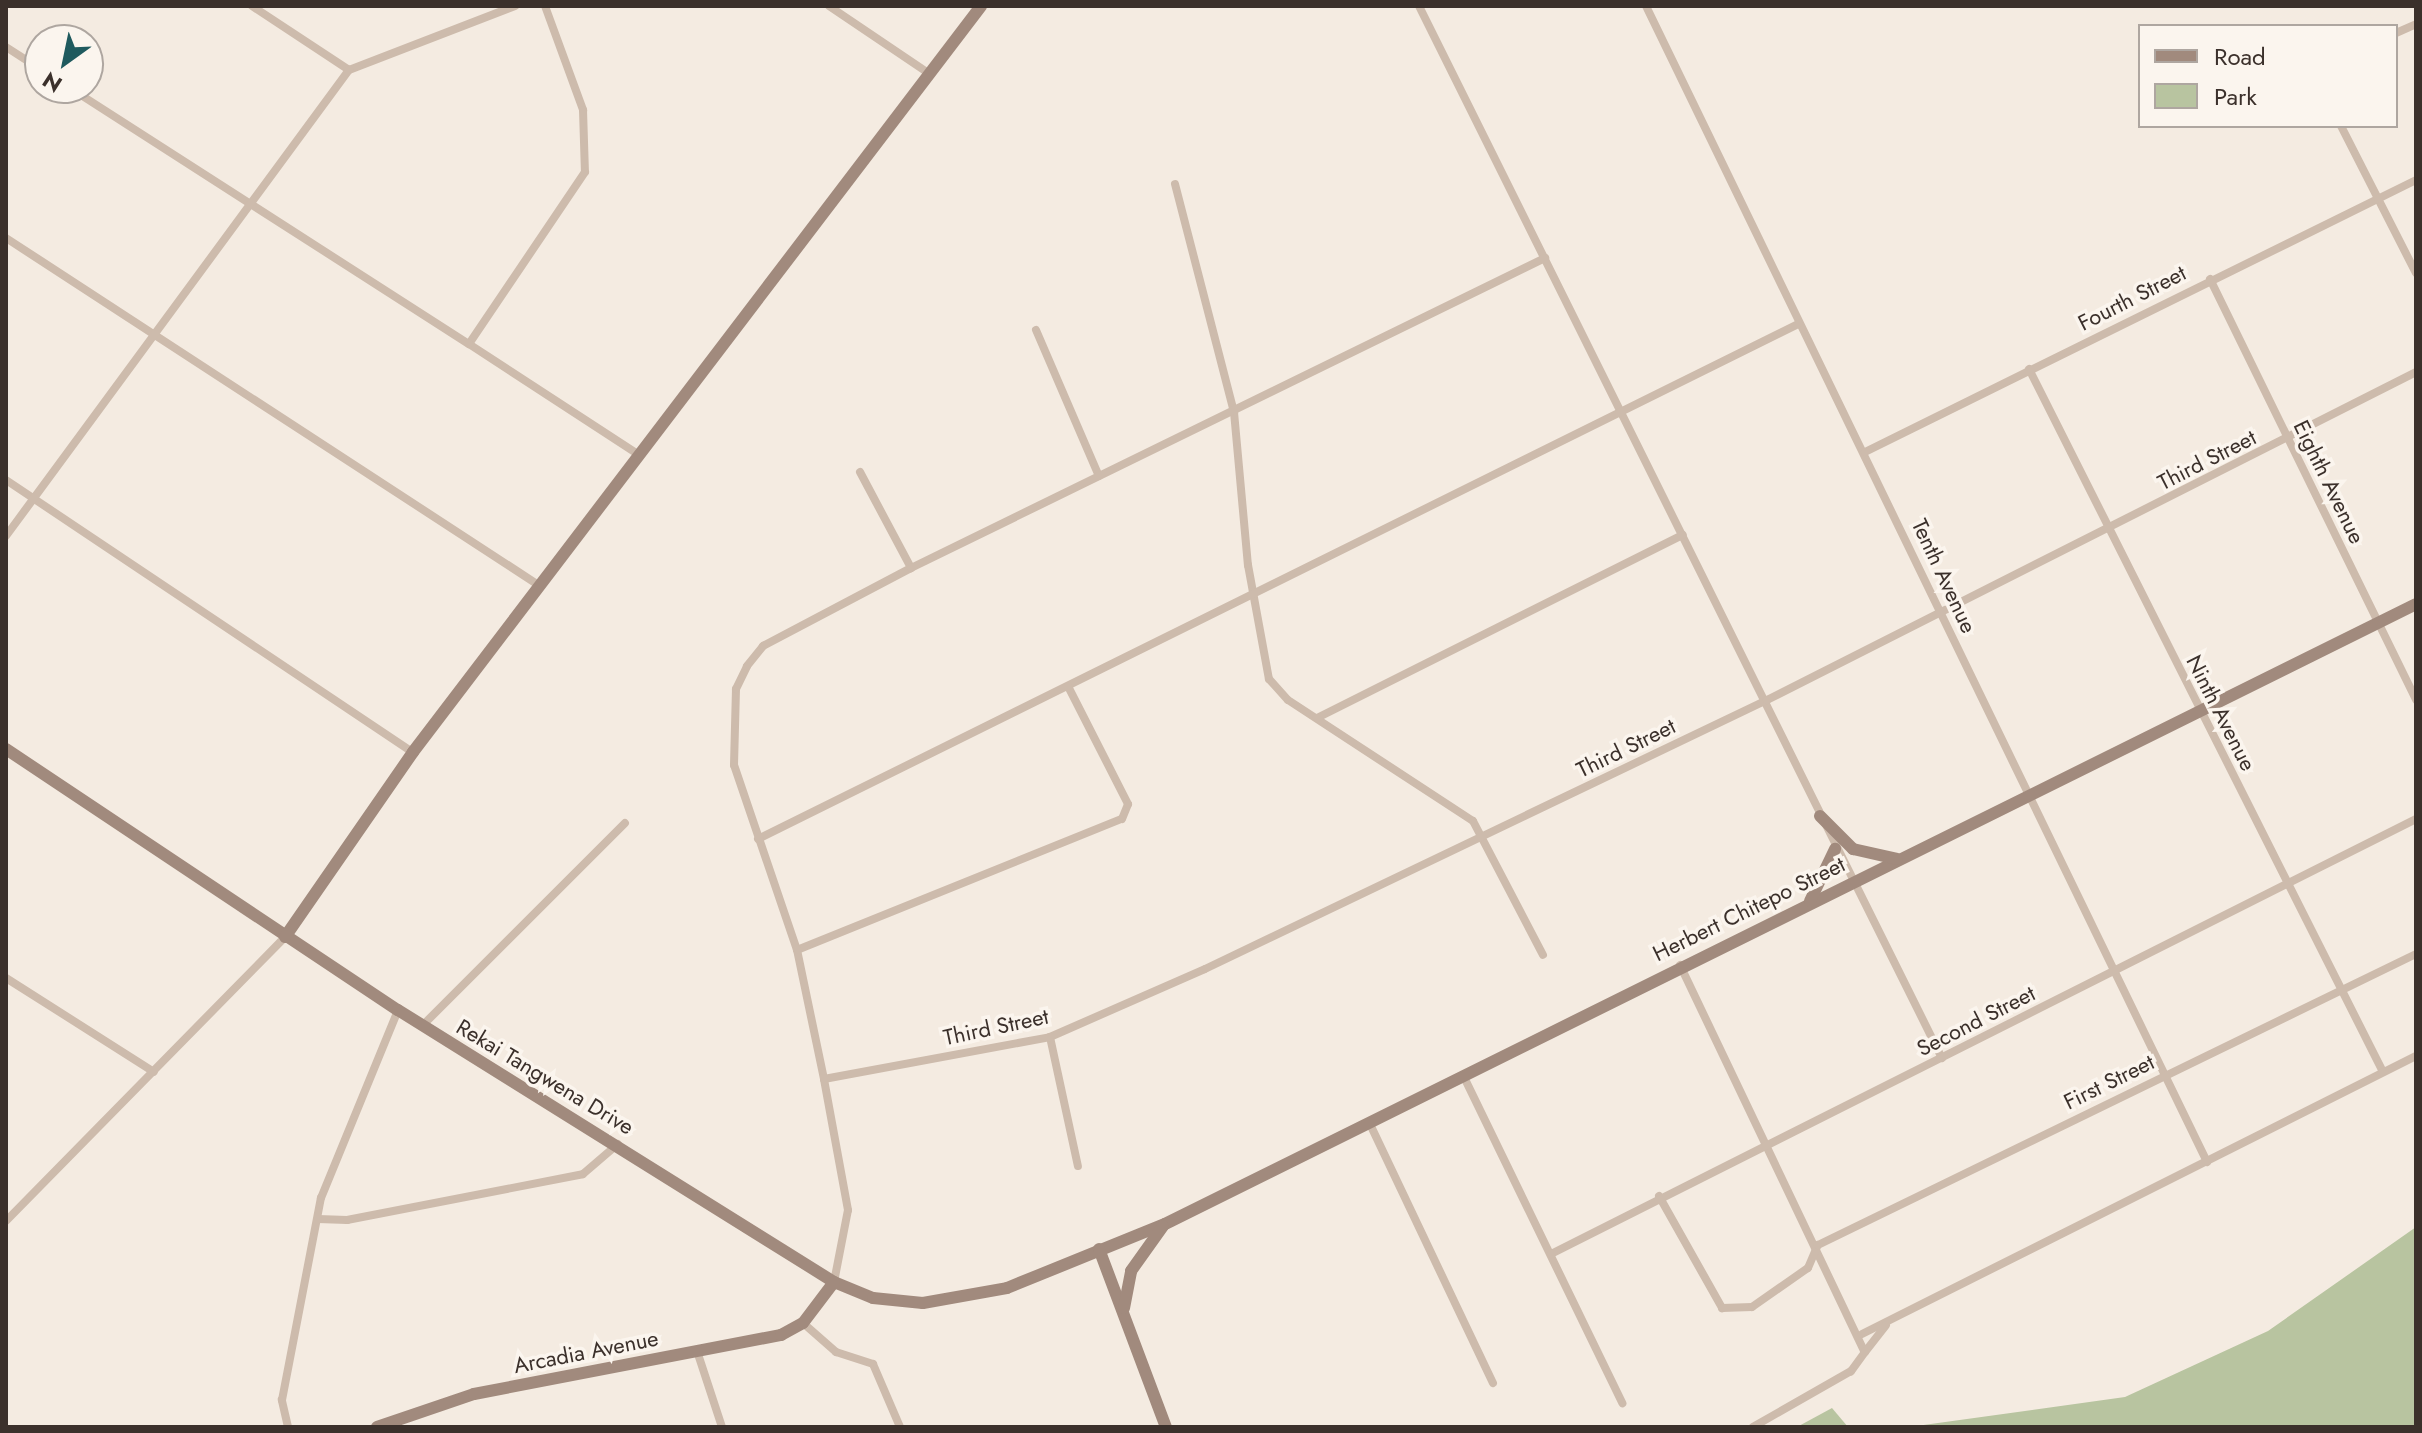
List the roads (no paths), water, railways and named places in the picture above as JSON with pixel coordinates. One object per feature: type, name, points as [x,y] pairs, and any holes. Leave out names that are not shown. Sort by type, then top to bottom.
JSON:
[{"type":"main road","points":[[285,937],[413,752],[981,6]]},
{"type":"main road","name":"Herbert Chitepo Street","points":[[1099,1249],[1165,1224],[1680,964],[2416,604]]},
{"type":"main road","name":"Rekai Tangwena Drive","points":[[6,749],[422,1026],[618,1143],[834,1282],[896,1303],[975,1297],[1099,1249]]},
{"type":"main road","points":[[1820,816],[1853,849],[1897,859]]},
{"type":"main road","points":[[1810,901],[1835,849]]},
{"type":"main road","points":[[1129,1330],[1126,1283],[1142,1249],[1165,1224]]},
{"type":"main road","points":[[1099,1249],[1166,1427]]},
{"type":"main road","points":[[803,1323],[834,1282]]},
{"type":"main road","name":"Arcadia Avenue","points":[[377,1427],[474,1394],[781,1335],[803,1323]]},
{"type":"street","points":[[252,6],[349,70]]},
{"type":"street","points":[[6,536],[254,207],[349,70],[515,6]]},
{"type":"street","points":[[469,344],[585,172],[583,110],[545,6]]},
{"type":"street","points":[[829,6],[930,74]]},
{"type":"street","points":[[1419,6],[1767,700],[1850,882],[1942,1058]]},
{"type":"street","name":"Tenth Avenue","points":[[1646,6],[2207,1162]]},
{"type":"street","points":[[6,47],[24,59]]},
{"type":"street","points":[[95,104],[638,454]]},
{"type":"street","points":[[2342,128],[2416,273]]},
{"type":"street","name":"Fourth Street","points":[[1865,452],[2210,279],[2416,180]]},
{"type":"street","points":[[1175,184],[1234,412],[1269,679],[1317,718],[1456,807],[1483,836],[1543,955]]},
{"type":"street","points":[[6,238],[540,586]]},
{"type":"street","points":[[834,1282],[848,1210],[824,1079],[797,950],[734,765],[736,689],[747,666],[763,646],[911,568],[1545,258]]},
{"type":"street","name":"Eighth Avenue","points":[[2210,279],[2416,700]]},
{"type":"street","points":[[758,839],[1798,324]]},
{"type":"street","points":[[1036,330],[1099,476]]},
{"type":"street","name":"Ninth Avenue","points":[[2029,369],[2383,1072]]},
{"type":"street","name":"Third Street","points":[[824,1079],[1050,1037],[1767,700],[2416,372]]},
{"type":"street","points":[[860,472],[911,568]]},
{"type":"street","points":[[6,480],[413,752]]},
{"type":"street","points":[[1317,718],[1683,535]]},
{"type":"street","points":[[797,950],[1122,819],[1128,804],[1068,686]]},
{"type":"street","name":"Second Street","points":[[1551,1254],[1659,1196],[1942,1058],[2416,819]]},
{"type":"street","points":[[422,1026],[625,823]]},
{"type":"street","points":[[6,1221],[285,937]]},
{"type":"street","name":"First Street","points":[[1818,1245],[2416,954]]},
{"type":"street","points":[[1680,964],[1862,1334],[1865,1352]]},
{"type":"street","points":[[6,978],[154,1072]]},
{"type":"street","points":[[288,1427],[282,1400],[318,1219],[398,1010]]},
{"type":"street","points":[[1050,1037],[1078,1166]]},
{"type":"street","points":[[1862,1334],[2416,1056]]},
{"type":"street","points":[[1463,1074],[1622,1403]]},
{"type":"street","points":[[1369,1121],[1493,1383]]},
{"type":"street","points":[[318,1219],[347,1220],[583,1174],[618,1143]]},
{"type":"street","points":[[1659,1196],[1722,1308],[1752,1307],[1784,1288],[1808,1268],[1818,1245]]},
{"type":"street","points":[[1753,1427],[1851,1371],[1889,1321]]},
{"type":"street","points":[[803,1323],[816,1340],[881,1373],[900,1427]]},
{"type":"street","points":[[697,1351],[722,1427]]}]
